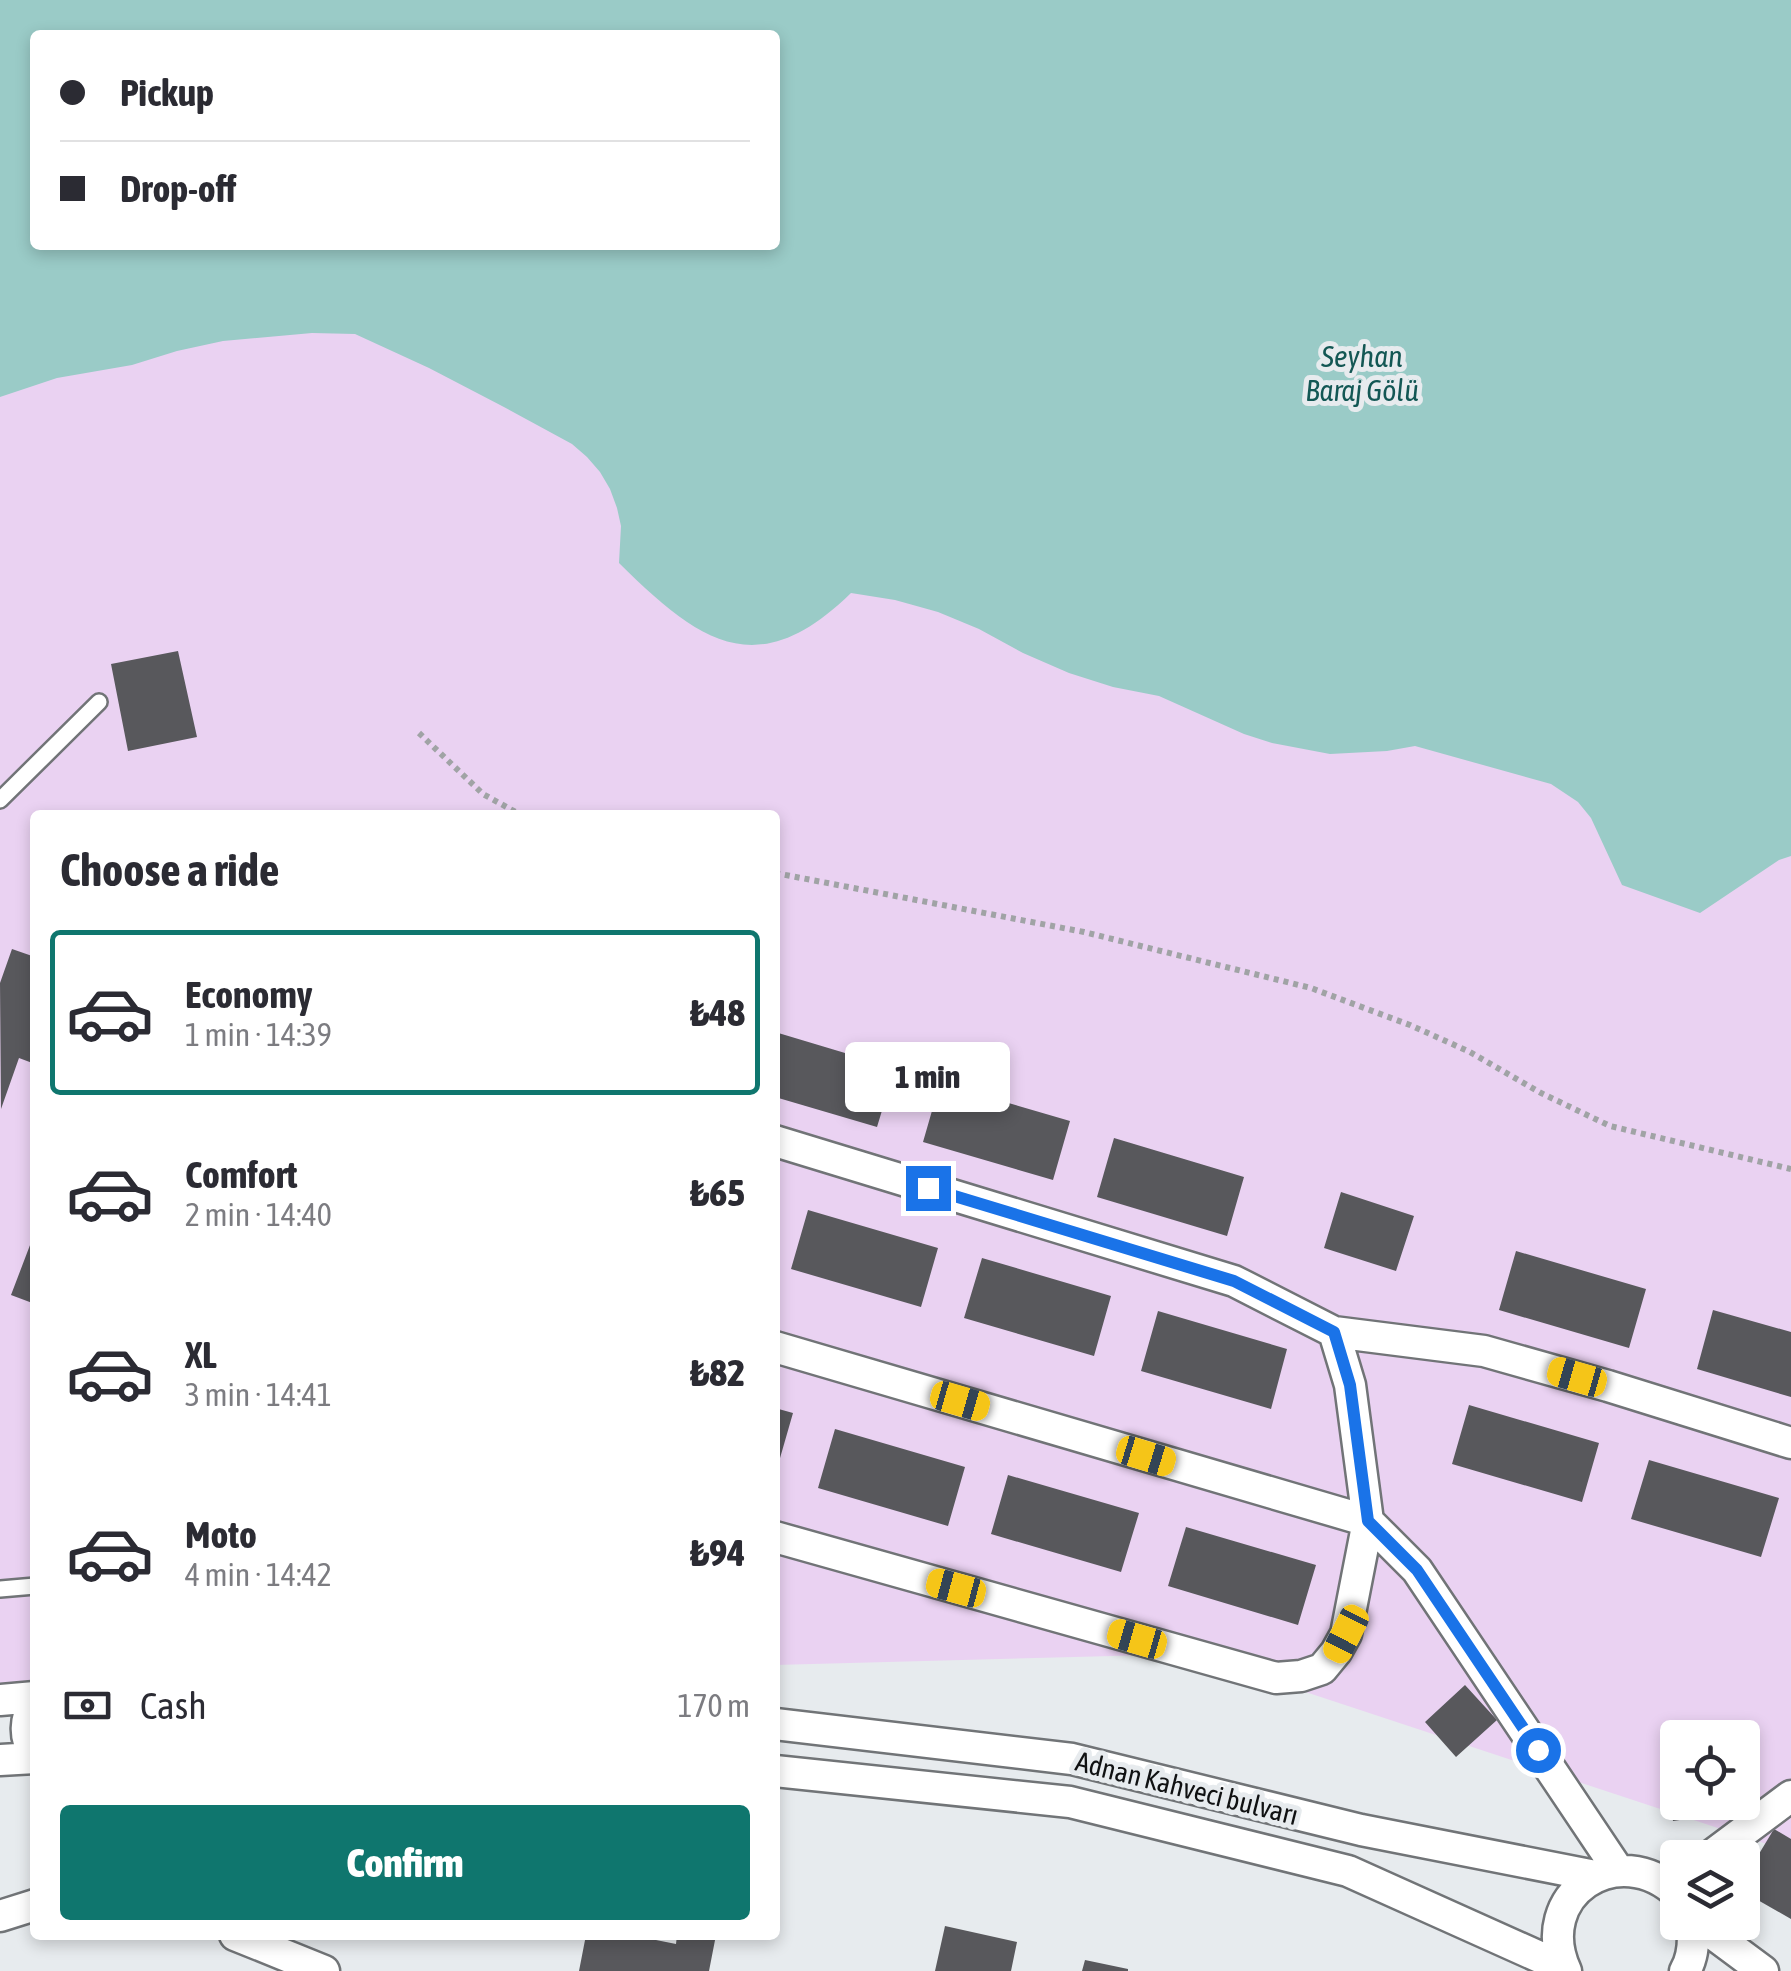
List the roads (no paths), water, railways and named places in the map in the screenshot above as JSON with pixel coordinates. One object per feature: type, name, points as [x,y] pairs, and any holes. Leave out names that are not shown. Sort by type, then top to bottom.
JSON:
[{"type":"street","points":[[780,1143],[1234,1281],[1334,1332],[1484,1351],[1791,1443]]},
{"type":"street","points":[[780,1538],[1276,1678],[1301,1676],[1322,1668],[1346,1634],[1368,1521],[1350,1385],[1334,1332]]},
{"type":"street","points":[[780,1347],[1368,1521],[1417,1570],[1607,1873],[1578,1888],[1565,1906],[1558,1926],[1558,1948],[1566,1970]]},
{"type":"street","points":[[0,1700],[30,1699]]},
{"type":"street","points":[[30,1712],[26,1734],[30,1747]]},
{"type":"street","name":"Adnan Kahveci bulvarı","points":[[780,1725],[1072,1759],[1361,1830],[1607,1873],[1642,1872],[1660,1878]]},
{"type":"street","points":[[0,1760],[30,1757]]},
{"type":"street","name":"Adnan Kahveci bulvarı","points":[[780,1772],[1070,1802],[1330,1866],[1566,1970]]},
{"type":"street","points":[[1732,1840],[1791,1796]]},
{"type":"street","points":[[0,1916],[30,1907]]},
{"type":"street","points":[[247,1940],[324,1971]]},
{"type":"street","points":[[1684,1971],[1694,1940]]},
{"type":"street","points":[[1719,1940],[1763,1971]]},
{"type":"lane","points":[[0,800],[99,702]]},
{"type":"lane","points":[[0,1588],[30,1586]]},
{"type":"water","name":"Seyhan Baraj Gölü","points":[[0,0],[1791,0],[1791,856],[1700,913],[1622,885],[1591,818],[1578,802],[1551,784],[1415,746],[1330,754],[1272,743],[1159,696],[1069,673],[938,612],[851,593],[817,621],[786,638],[757,645],[730,642],[676,614],[619,563],[621,526],[610,489],[600,472],[572,444],[429,368],[355,334],[312,333],[223,341],[132,365],[57,378],[0,397]]}]
